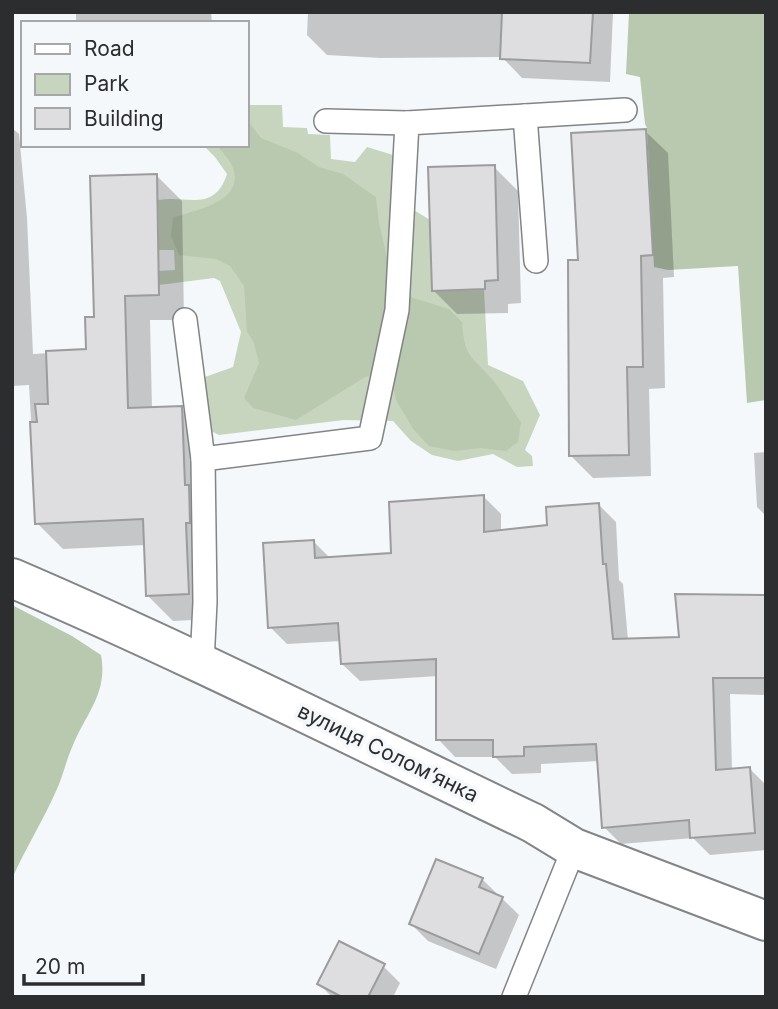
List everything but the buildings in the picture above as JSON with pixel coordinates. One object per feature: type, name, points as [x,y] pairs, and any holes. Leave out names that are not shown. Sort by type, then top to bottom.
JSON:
[{"type":"street","name":"вулиця Соломʼянка","points":[[12,578],[132,629],[533,823],[574,848],[766,921]]},
{"type":"lane","points":[[326,121],[407,123],[625,110]]},
{"type":"lane","points":[[525,116],[536,261]]},
{"type":"lane","points":[[203,459],[370,438],[397,310],[407,123]]},
{"type":"lane","points":[[185,320],[203,459],[205,603],[202,663]]},
{"type":"lane","points":[[514,997],[574,848]]},
{"type":"green space","points":[[629,12],[766,12],[766,400],[747,403],[738,266],[668,270],[654,267],[647,128],[640,77],[626,74]]},
{"type":"green space","points":[[248,105],[282,105],[283,127],[307,128],[308,134],[330,135],[331,159],[355,162],[367,147],[403,158],[396,199],[430,220],[432,291],[484,290],[488,365],[523,381],[540,415],[525,450],[532,456],[533,466],[517,467],[493,454],[458,461],[432,455],[411,441],[393,421],[344,420],[219,435],[211,431],[205,377],[233,367],[241,332],[220,281],[214,278],[159,285],[159,271],[175,270],[174,250],[159,250],[158,200],[199,200],[215,194],[227,174],[205,147],[248,147]]},
{"type":"green space","points":[[248,121],[261,138],[298,153],[319,167],[343,174],[376,197],[390,270],[407,296],[449,309],[462,322],[468,352],[496,384],[521,422],[518,442],[506,451],[481,448],[454,451],[429,446],[413,429],[396,400],[393,386],[382,373],[365,377],[296,420],[253,408],[244,398],[259,363],[254,343],[247,331],[244,286],[230,266],[216,259],[179,255],[171,236],[173,218],[216,203],[232,189],[235,180],[228,159],[219,147],[248,147]]},
{"type":"green space","points":[[12,605],[72,636],[101,655],[102,680],[95,702],[73,745],[61,780],[12,879]]}]
